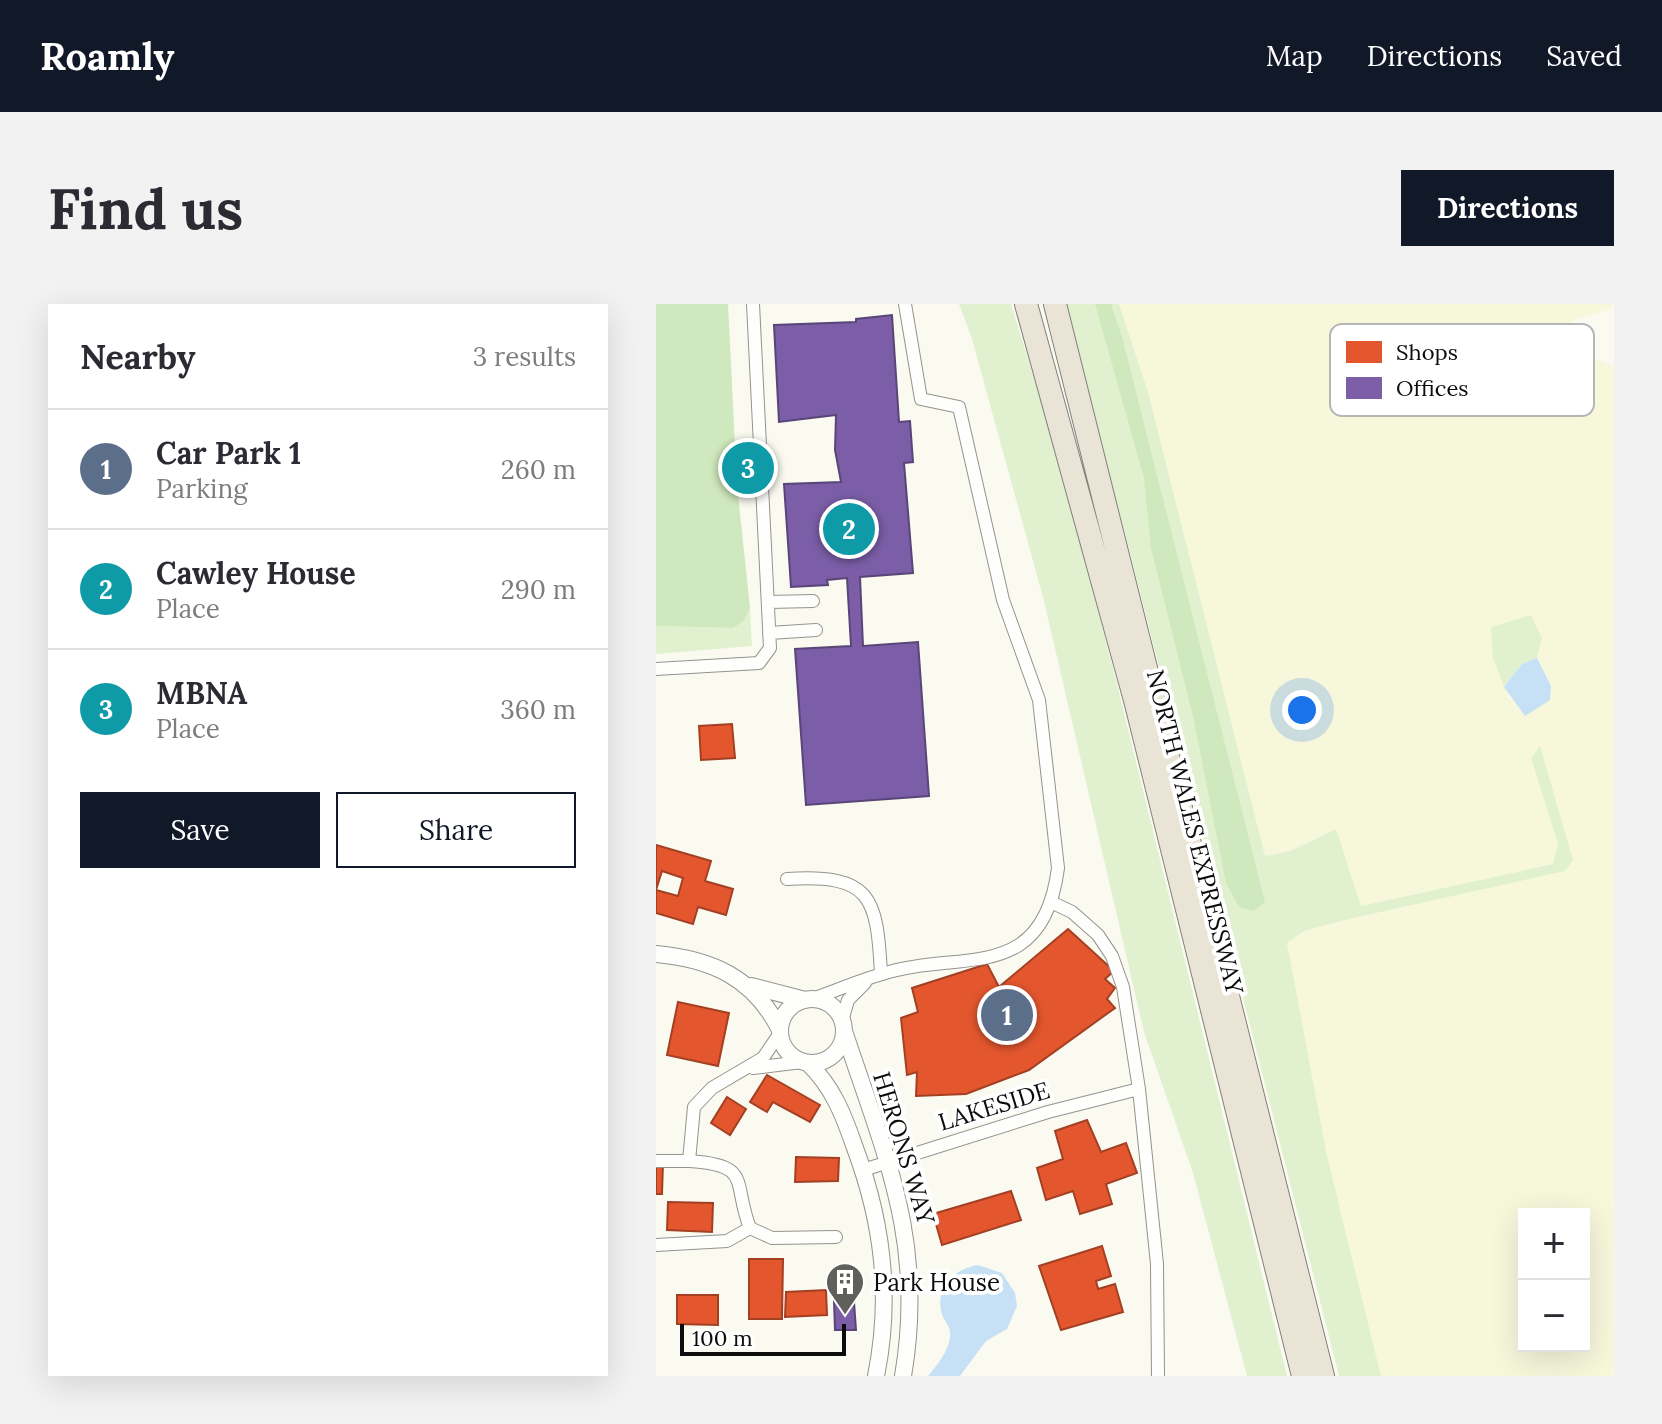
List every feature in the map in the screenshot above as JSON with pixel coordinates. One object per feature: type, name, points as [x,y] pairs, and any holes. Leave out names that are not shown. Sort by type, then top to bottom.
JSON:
[{"type":"highway","name":"NORTH WALES EXPRESSWAY","points":[[1026,304],[1135,700],[1303,1376]]},
{"type":"highway","name":"NORTH WALES EXPRESSWAY","points":[[1055,304],[1324,1376]]},
{"type":"street","points":[[656,669],[759,663],[770,648],[753,304]]},
{"type":"street","points":[[689,1161],[694,1107],[712,1088],[751,1068],[763,1058],[780,1031],[787,1011],[809,999],[881,974],[997,956],[1030,934],[1051,902],[1058,868],[1039,700],[1003,600],[959,407],[921,399],[905,304]]},
{"type":"street","points":[[768,602],[813,601]]},
{"type":"street","points":[[769,633],[816,630]]},
{"type":"street","points":[[787,879],[833,877],[858,890],[875,915],[881,974]]},
{"type":"street","points":[[1051,902],[1090,926],[1112,956],[1123,987],[1139,1089],[1157,1264],[1158,1376]]},
{"type":"street","points":[[656,954],[720,970],[749,986],[828,1003],[843,1026]]},
{"type":"street","points":[[751,1068],[831,1057],[841,1045],[848,1000],[868,981]]},
{"type":"street","points":[[749,986],[780,1031],[787,1052],[805,1062]]},
{"type":"street","name":"HERONS WAY","points":[[843,1026],[888,1161],[909,1254],[910,1319],[903,1376]]},
{"type":"street","name":"HERONS WAY","points":[[805,1062],[828,1084],[842,1111],[863,1170],[883,1250],[884,1336],[876,1376]]},
{"type":"street","name":"LAKESIDE","points":[[863,1170],[1139,1089]]},
{"type":"street","points":[[656,1161],[718,1163],[730,1169],[743,1191],[743,1210],[750,1228],[772,1238],[836,1237]]},
{"type":"street","points":[[656,1245],[727,1241],[750,1228]]},
{"type":"green space","points":[[656,304],[728,304],[737,485],[750,608],[744,621],[733,628],[656,626]]},
{"type":"green space","points":[[959,304],[1011,304],[1054,444],[1113,668],[1287,1376],[1247,1376],[1193,1173],[1144,1032],[1044,601],[972,339]]},
{"type":"green space","points":[[1061,304],[1119,304],[1148,392],[1265,856],[1290,851],[1336,829],[1361,906],[1553,864],[1558,844],[1531,758],[1540,746],[1573,860],[1565,871],[1349,919],[1304,931],[1287,943],[1327,1156],[1381,1376],[1339,1376],[1125,533]]},
{"type":"green space","points":[[1095,304],[1111,304],[1122,337],[1265,902],[1254,911],[1239,907],[1226,883],[1194,721],[1151,548],[1144,478]]},
{"type":"green space","points":[[1119,304],[1613,304],[1611,309],[1572,321],[1573,324],[1330,324],[1330,416],[1594,416],[1594,358],[1614,366],[1614,1376],[1381,1376],[1327,1156],[1287,943],[1304,931],[1349,919],[1564,871],[1541,748],[1532,758],[1558,844],[1553,864],[1361,906],[1336,829],[1290,851],[1265,856],[1148,392]],"holes":[[[1530,615],[1542,638],[1537,658],[1551,686],[1550,700],[1510,699],[1493,658]]]},
{"type":"green space","points":[[750,608],[752,646],[656,654],[656,626],[733,628],[744,621]]},
{"type":"green space","points":[[1531,615],[1542,638],[1537,658],[1522,664],[1504,687],[1493,658],[1491,627]]},
{"type":"water","points":[[1537,658],[1551,686],[1550,700],[1525,716],[1504,687],[1522,664]]},
{"type":"water","points":[[978,1265],[1002,1273],[1015,1293],[1017,1306],[1007,1329],[986,1341],[960,1376],[928,1376],[949,1343],[949,1329],[940,1304],[944,1288],[954,1275]]},
{"type":"building: Shops","points":[[756,444],[757,464],[753,465],[754,472],[758,471],[759,492],[741,494],[737,446]]},
{"type":"building: Shops","points":[[732,724],[735,758],[701,760],[699,726]]},
{"type":"building: Shops","points":[[656,845],[711,861],[705,881],[733,889],[726,915],[698,907],[693,924],[656,913]],"holes":[[[662,871],[683,878],[678,896],[656,890]]]},
{"type":"building: Shops","points":[[1068,929],[1114,971],[1105,979],[1115,988],[1107,999],[1115,1008],[1029,1070],[966,1094],[916,1096],[917,1072],[907,1075],[901,1018],[918,1012],[912,988],[987,964],[999,987]]},
{"type":"building: Shops","points":[[678,1002],[729,1013],[718,1066],[667,1055]]},
{"type":"building: Shops","points":[[767,1075],[820,1105],[810,1122],[773,1102],[767,1112],[750,1102]]},
{"type":"building: Shops","points":[[727,1097],[746,1109],[730,1135],[711,1123]]},
{"type":"building: Shops","points":[[1087,1120],[1101,1152],[1126,1143],[1137,1173],[1106,1184],[1112,1204],[1080,1214],[1073,1191],[1046,1200],[1037,1168],[1063,1159],[1055,1131]]},
{"type":"building: Shops","points":[[796,1157],[839,1158],[838,1181],[795,1182]]},
{"type":"building: Shops","points":[[656,1163],[663,1163],[662,1194],[656,1194]]},
{"type":"building: Shops","points":[[1011,1191],[1021,1220],[942,1245],[933,1214]]},
{"type":"building: Shops","points":[[668,1202],[713,1203],[712,1232],[667,1230]]},
{"type":"building: Shops","points":[[1102,1246],[1111,1276],[1096,1281],[1098,1289],[1115,1284],[1123,1312],[1061,1330],[1039,1266]]},
{"type":"building: Shops","points":[[749,1259],[783,1259],[782,1319],[749,1319]]},
{"type":"building: Shops","points":[[826,1290],[827,1315],[785,1317],[786,1292]]},
{"type":"building: Shops","points":[[677,1295],[718,1295],[718,1325],[677,1324]]},
{"type":"building: Offices","points":[[892,315],[899,422],[910,421],[913,462],[904,463],[913,573],[860,577],[863,646],[918,642],[929,796],[806,805],[795,649],[851,646],[847,578],[827,580],[828,585],[791,587],[784,484],[841,482],[835,450],[836,415],[779,422],[774,325],[856,322],[856,319]]},
{"type":"building: Offices","name":"Park House","points":[[839,1293],[850,1293],[850,1302],[854,1302],[856,1330],[835,1330],[834,1301],[840,1301]]},
{"type":"place","name":"MBNA","points":[[748,468]]},
{"type":"place","name":"Cawley House","points":[[849,529]]},
{"type":"place","name":"Car Park 1","points":[[1007,1015]]},
{"type":"place","name":"Park House","points":[[845,1316]]}]
